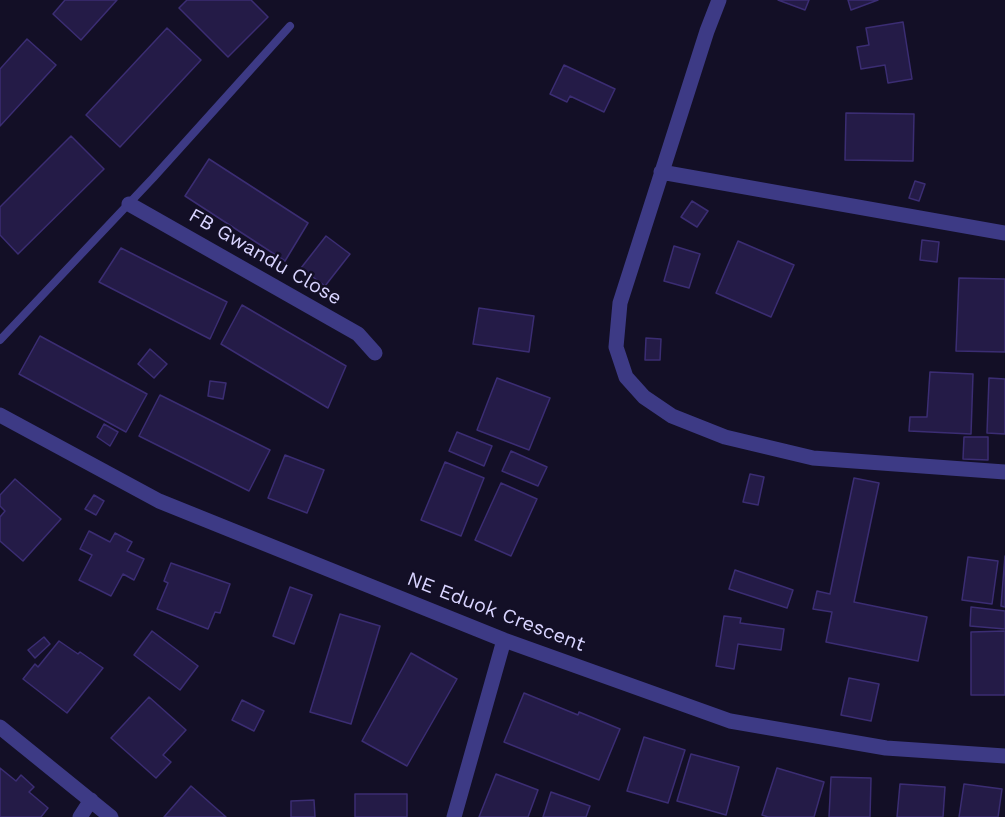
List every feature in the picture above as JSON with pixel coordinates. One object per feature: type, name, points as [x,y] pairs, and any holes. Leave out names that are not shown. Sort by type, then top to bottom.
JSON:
[{"type":"street","points":[[719,0],[620,303],[616,347],[626,377],[644,397],[672,416],[725,437],[813,458],[1005,472]]},
{"type":"street","points":[[661,172],[1005,233]]},
{"type":"street","name":"FB Gwandu Close","points":[[129,204],[358,334],[375,353]]},
{"type":"street","name":"NE Eduok Crescent","points":[[0,415],[159,501],[504,640],[730,721],[886,748],[1005,756]]},
{"type":"street","points":[[453,817],[504,640]]},
{"type":"street","points":[[0,727],[111,817]]},
{"type":"street","points":[[80,817],[91,800]]},
{"type":"lane","points":[[0,340],[173,157],[290,26]]},
{"type":"building","points":[[65,0],[117,0],[81,40],[53,14]]},
{"type":"building","points":[[187,0],[251,0],[268,17],[228,57],[179,8]]},
{"type":"building","points":[[778,0],[809,0],[805,10]]},
{"type":"building","points":[[848,0],[878,0],[851,10]]},
{"type":"building","points":[[903,22],[912,79],[888,83],[885,65],[861,69],[857,47],[869,45],[866,28]]},
{"type":"building","points":[[167,28],[201,60],[120,147],[86,115]]},
{"type":"building","points":[[27,39],[56,65],[0,126],[0,69]]},
{"type":"building","points":[[564,65],[615,89],[604,112],[570,96],[567,102],[550,94]]},
{"type":"building","points":[[846,113],[914,114],[913,161],[845,160]]},
{"type":"building","points":[[71,136],[104,169],[18,254],[0,235],[0,207]]},
{"type":"building","points":[[209,159],[308,223],[285,261],[185,196]]},
{"type":"building","points":[[915,181],[925,184],[919,201],[909,198]]},
{"type":"building","points":[[692,201],[708,211],[697,227],[681,217]]},
{"type":"building","points":[[326,236],[350,254],[325,286],[301,268]]},
{"type":"building","points":[[922,240],[939,242],[937,262],[920,260]]},
{"type":"building","points":[[738,241],[794,265],[771,317],[716,293]]},
{"type":"building","points":[[674,246],[700,254],[689,288],[664,281]]},
{"type":"building","points":[[121,248],[227,302],[210,339],[99,282]]},
{"type":"building","points":[[959,278],[1005,279],[1005,352],[956,351]]},
{"type":"building","points":[[242,305],[346,366],[328,408],[221,344]]},
{"type":"building","points":[[479,308],[534,316],[529,352],[473,344]]},
{"type":"building","points":[[40,336],[147,394],[126,432],[19,374]]},
{"type":"building","points":[[646,338],[661,339],[660,360],[645,360]]},
{"type":"building","points":[[150,349],[167,364],[154,378],[138,364]]},
{"type":"building","points":[[930,372],[973,374],[971,434],[909,431],[910,417],[927,417]]},
{"type":"building","points":[[497,378],[550,398],[529,450],[477,430]]},
{"type":"building","points":[[989,378],[1005,379],[1005,434],[987,433]]},
{"type":"building","points":[[210,381],[226,383],[223,399],[208,396]]},
{"type":"building","points":[[160,395],[270,450],[249,491],[139,436]]},
{"type":"building","points":[[104,424],[118,432],[110,446],[97,437]]},
{"type":"building","points":[[457,432],[492,446],[484,466],[449,451]]},
{"type":"building","points":[[964,437],[988,437],[988,460],[963,459]]},
{"type":"building","points":[[511,451],[547,467],[538,486],[502,471]]},
{"type":"building","points":[[285,455],[324,470],[307,513],[268,498]]},
{"type":"building","points":[[445,462],[484,478],[461,536],[421,520]]},
{"type":"building","points":[[750,474],[764,477],[758,505],[743,502]]},
{"type":"building","points":[[854,478],[879,483],[854,602],[927,617],[918,661],[826,642],[832,612],[813,609],[817,591],[830,594]]},
{"type":"building","points":[[15,479],[61,519],[23,561],[0,541],[0,517],[5,511],[0,506],[0,495]]},
{"type":"building","points":[[501,483],[537,499],[511,556],[475,540]]},
{"type":"building","points":[[94,495],[104,501],[96,515],[85,509]]},
{"type":"building","points":[[89,531],[110,542],[115,533],[132,542],[127,551],[144,559],[134,580],[123,574],[111,596],[79,580],[92,555],[80,549]]},
{"type":"building","points":[[1005,556],[1005,607],[1001,606]]},
{"type":"building","points":[[968,557],[998,561],[992,604],[962,600]]},
{"type":"building","points":[[171,563],[230,584],[220,613],[215,612],[208,629],[157,609],[168,583],[164,581]]},
{"type":"building","points":[[735,570],[793,590],[787,608],[729,589]]},
{"type":"building","points":[[290,587],[312,595],[294,644],[273,636]]},
{"type":"building","points":[[971,607],[1005,611],[1005,629],[970,626]]},
{"type":"building","points":[[340,614],[380,626],[351,724],[310,712]]},
{"type":"building","points":[[724,616],[741,618],[740,623],[784,629],[781,650],[738,644],[734,669],[716,666]]},
{"type":"building","points":[[152,631],[198,666],[180,690],[134,655]]},
{"type":"building","points":[[1005,631],[1005,695],[971,695],[971,632]]},
{"type":"building","points":[[44,637],[50,644],[35,658],[28,650]]},
{"type":"building","points":[[59,641],[103,668],[67,713],[23,679],[35,664],[38,667]]},
{"type":"building","points":[[411,653],[457,679],[407,766],[362,741]]},
{"type":"building","points":[[849,678],[879,684],[871,721],[841,715]]},
{"type":"building","points":[[524,693],[620,729],[599,780],[504,742]]},
{"type":"building","points":[[149,697],[186,730],[163,755],[171,762],[156,778],[111,738]]},
{"type":"building","points":[[242,700],[264,711],[254,731],[232,720]]},
{"type":"building","points":[[644,737],[685,750],[668,803],[627,791]]},
{"type":"building","points":[[691,754],[739,767],[726,815],[677,801]]},
{"type":"building","points":[[0,768],[16,781],[21,775],[34,787],[29,792],[48,808],[41,817],[0,817]]},
{"type":"building","points":[[777,768],[824,782],[814,817],[762,815]]},
{"type":"building","points":[[496,774],[538,790],[528,817],[479,817]]},
{"type":"building","points":[[831,777],[871,778],[870,817],[829,817]]},
{"type":"building","points":[[900,784],[945,787],[943,817],[897,817]]},
{"type":"building","points":[[964,784],[1002,789],[998,817],[959,817]]},
{"type":"building","points":[[191,786],[226,817],[164,817]]},
{"type":"building","points":[[551,792],[590,806],[586,817],[543,817]]},
{"type":"building","points":[[355,794],[407,794],[407,817],[355,817]]},
{"type":"building","points":[[314,800],[315,817],[291,817],[291,801]]}]
